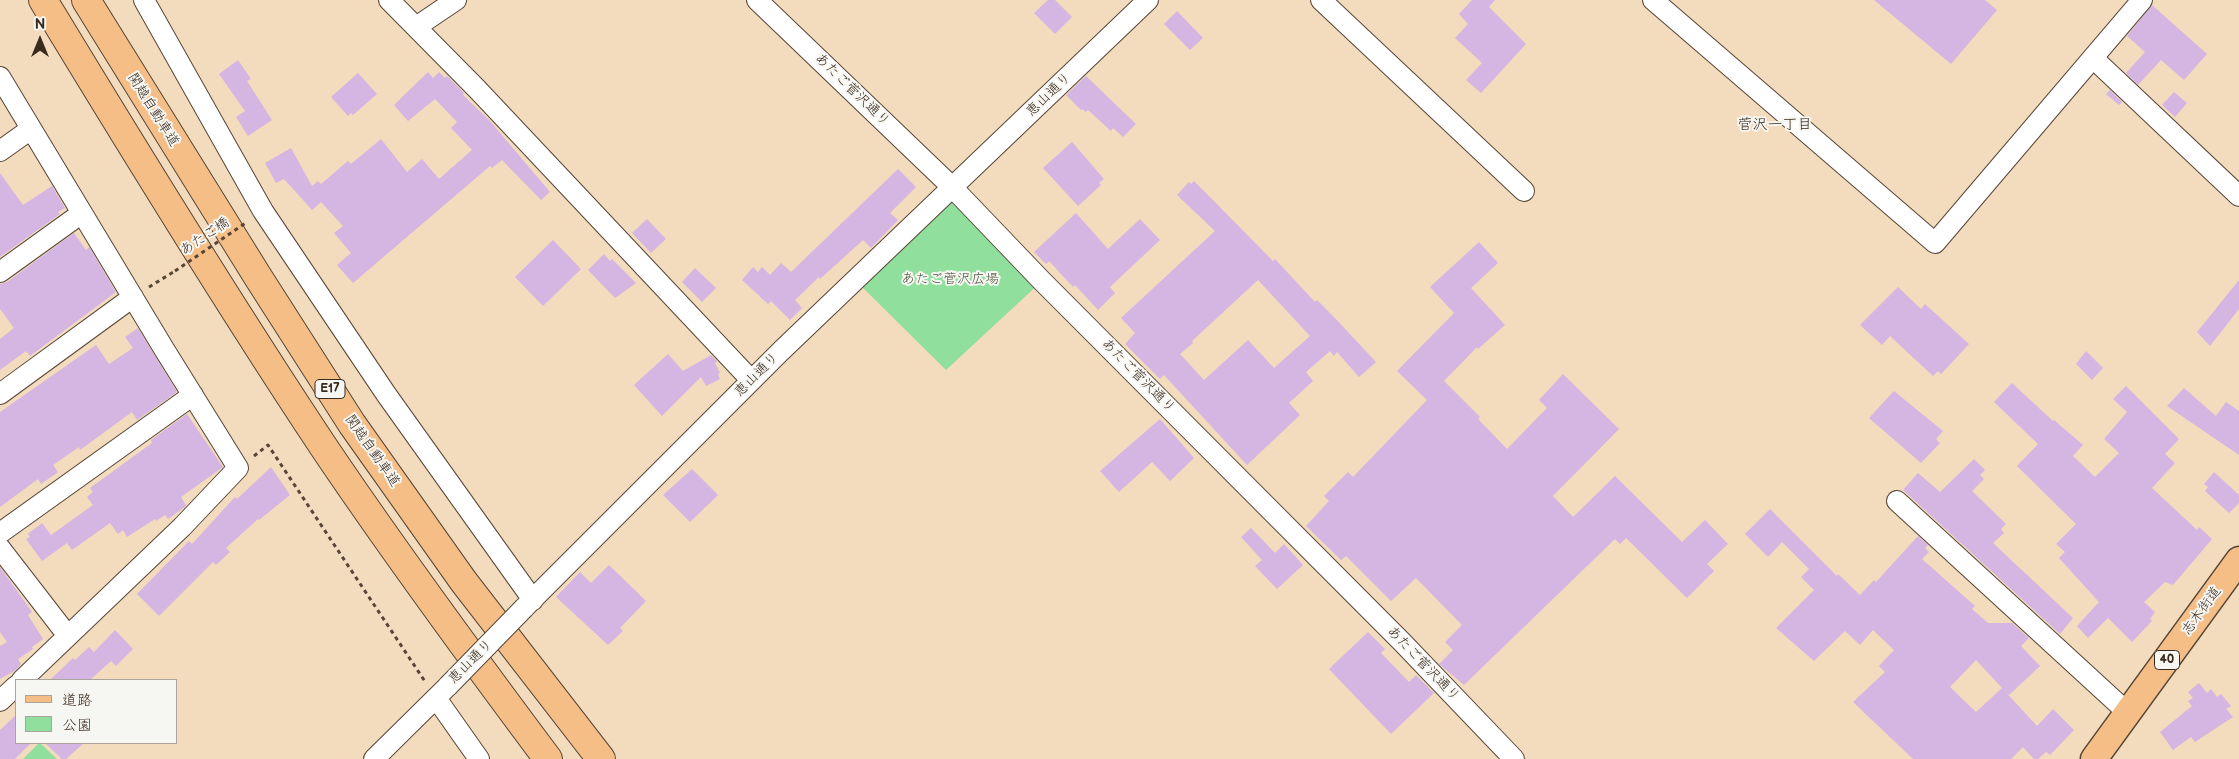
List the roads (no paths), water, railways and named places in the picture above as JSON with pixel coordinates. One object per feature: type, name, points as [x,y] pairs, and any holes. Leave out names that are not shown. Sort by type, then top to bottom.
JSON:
[{"type":"highway","name":"E17","points":[[43,0],[223,292],[324,448],[434,606],[548,759]]},
{"type":"highway","name":"関越自動車道","points":[[86,0],[242,252],[352,424],[464,582],[601,759]]},
{"type":"main road","name":"志木街道","points":[[2094,759],[2239,560]]},
{"type":"street","points":[[144,0],[262,211],[529,604]]},
{"type":"street","points":[[389,0],[477,89],[751,380]]},
{"type":"street","points":[[416,27],[456,0]]},
{"type":"street","name":"あたご菅沢通り","points":[[757,0],[952,187],[1042,281],[1402,642],[1514,759]]},
{"type":"street","name":"恵山通り","points":[[374,759],[751,380],[1148,0]]},
{"type":"street","points":[[1321,0],[1524,190]]},
{"type":"street","points":[[1653,0],[1935,244],[2094,59],[2142,0]]},
{"type":"street","points":[[2094,59],[2239,196]]},
{"type":"street","points":[[0,77],[238,468],[182,527],[23,679]]},
{"type":"street","points":[[0,151],[30,128]]},
{"type":"street","points":[[0,272],[82,213]]},
{"type":"street","points":[[0,394],[133,297]]},
{"type":"street","points":[[0,533],[194,395]]},
{"type":"street","points":[[1898,501],[2128,713]]},
{"type":"street","points":[[0,548],[68,636]]},
{"type":"street","points":[[0,701],[15,687]]},
{"type":"street","points":[[442,692],[479,759]]},
{"type":"district","name":"菅沢一丁目","points":[[1775,125]]},
{"type":"park label","name":"あたご菅沢広場","points":[[950,279]]}]
